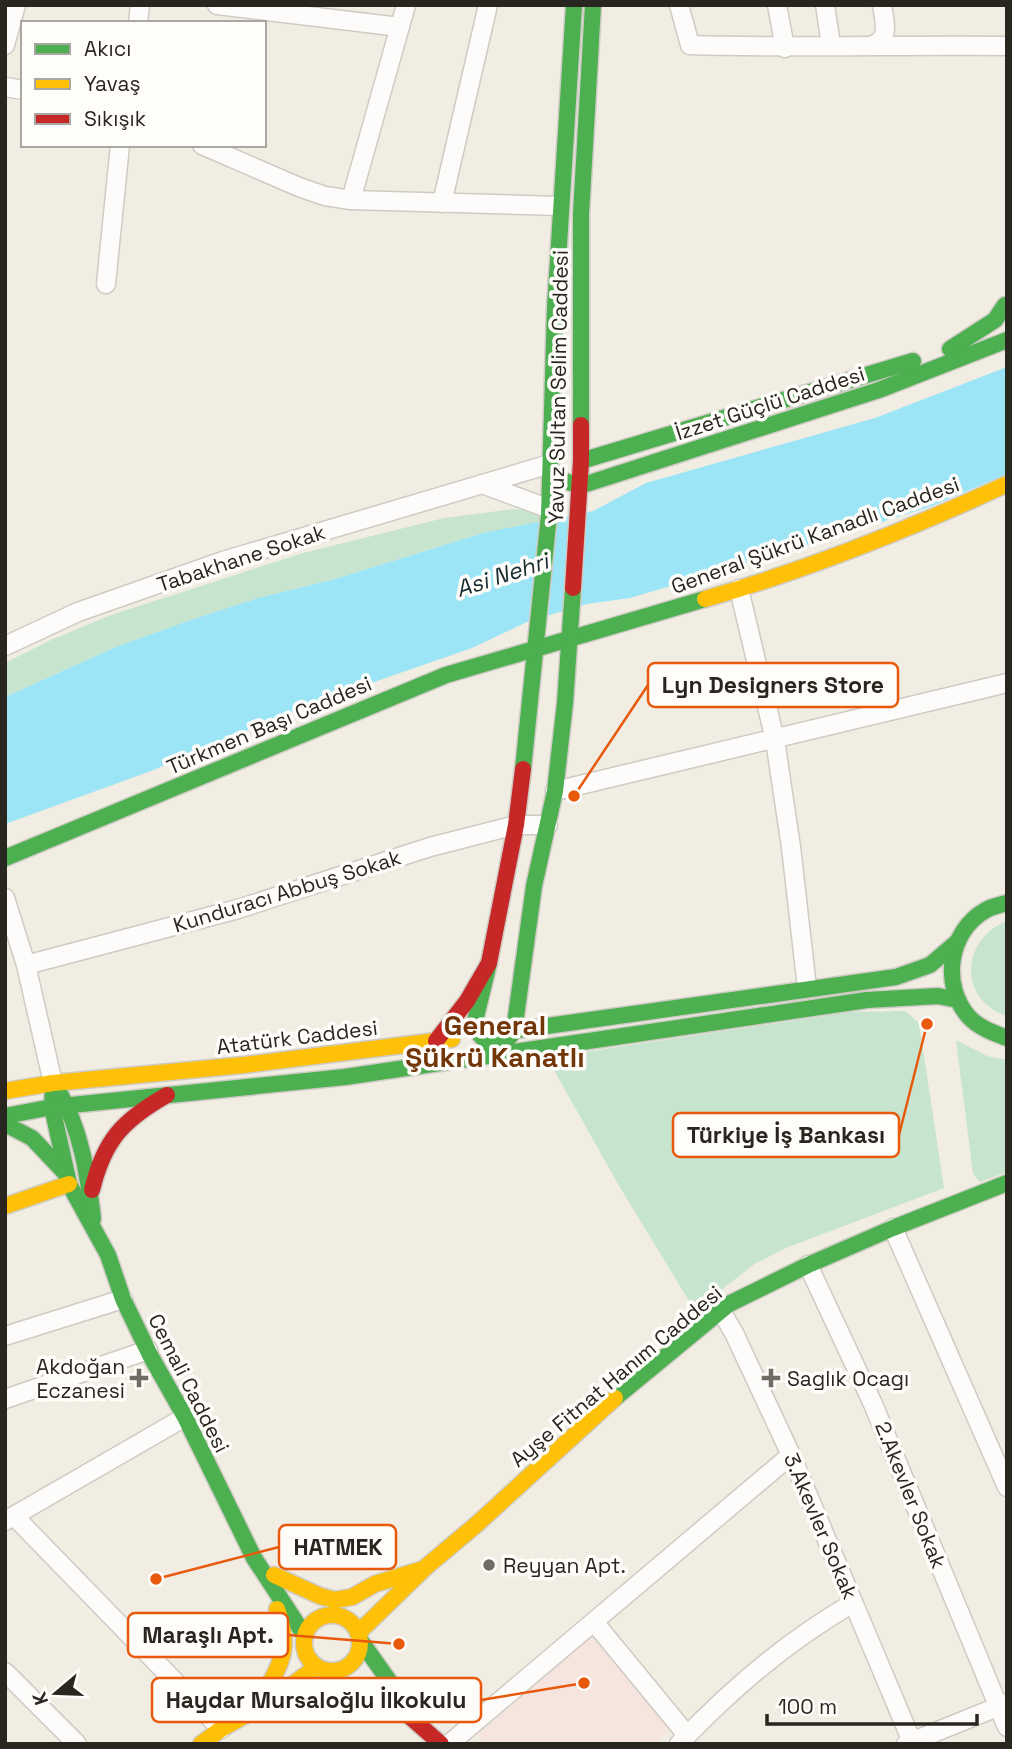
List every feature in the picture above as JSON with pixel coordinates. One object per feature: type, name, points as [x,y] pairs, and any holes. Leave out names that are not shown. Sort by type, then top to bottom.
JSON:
[{"type":"main road","name":"Yavuz Sultan Selim Caddesi","points":[[436,1041],[467,1001],[489,963],[516,825],[537,647],[549,512],[560,206],[574,5]]},
{"type":"main road","name":"Yavuz Sultan Selim Caddesi","points":[[497,1054],[514,1031],[534,886],[555,791],[570,638],[581,461],[581,214],[593,5]]},
{"type":"main road","name":"İzzet Güçlü Caddesi","points":[[581,461],[948,351],[989,325],[1006,304]]},
{"type":"main road","name":"İzzet Güçlü Caddesi","points":[[580,486],[879,390],[1007,340]]},
{"type":"main road","points":[[550,464],[563,480],[580,486]]},
{"type":"main road","name":"General Şükrü Kanadlı Caddesi","points":[[554,642],[739,589],[925,522],[1007,484]]},
{"type":"main road","name":"Türkmen Başı Caddesi","points":[[5,858],[446,675],[554,642]]},
{"type":"main road","name":"Atatürk Caddesi","points":[[5,1091],[53,1083],[244,1065],[436,1041],[896,977],[920,970],[940,960],[969,924],[986,910],[1007,903]]},
{"type":"main road","points":[[957,942],[951,961],[951,981],[957,1000],[970,1018],[987,1031],[1007,1038]]},
{"type":"main road","points":[[489,963],[475,1021],[480,1035],[497,1054]]},
{"type":"main road","name":"Atatürk Caddesi","points":[[5,1116],[60,1106],[345,1077],[867,999],[938,996],[957,1000]]},
{"type":"main road","name":"Cemali Caddesi","points":[[53,1083],[91,1194],[93,1224]]},
{"type":"main road","name":"Cemali Caddesi","points":[[91,1194],[100,1155],[109,1138],[132,1115],[167,1095]]},
{"type":"main road","name":"Cemali Caddesi","points":[[60,1106],[68,1180]]},
{"type":"main road","name":"Cemali Caddesi","points":[[5,1124],[16,1126],[31,1136],[68,1180],[108,1255],[123,1299],[148,1350],[185,1417],[254,1558],[269,1575],[305,1644]]},
{"type":"main road","points":[[5,1206],[68,1180]]},
{"type":"main road","name":"Ayşe Fitnat Hanım Caddesi","points":[[344,1669],[357,1657],[359,1636],[424,1568],[477,1524],[597,1413],[729,1304],[808,1265],[893,1228],[1007,1183]]},
{"type":"main road","points":[[269,1575],[335,1600],[352,1597],[375,1584],[424,1568]]},
{"type":"main road","name":"Ayşe Fitnat Hanım Caddesi","points":[[268,1696],[305,1644],[314,1622],[335,1616],[424,1568]]},
{"type":"main road","points":[[269,1575],[287,1649],[268,1696],[305,1693],[351,1695],[396,1704]]},
{"type":"main road","name":"Cemali Caddesi","points":[[269,1575],[335,1616]]},
{"type":"main road","points":[[335,1616],[354,1626],[388,1681],[435,1738]]},
{"type":"main road","points":[[305,1644],[316,1667],[335,1671],[344,1669],[364,1680],[435,1738]]},
{"type":"main road","name":"Ayşe Fitnat Hanım Caddesi","points":[[201,1744],[268,1696],[316,1667]]},
{"type":"street","points":[[5,45],[16,5]]},
{"type":"street","points":[[217,5],[400,27]]},
{"type":"street","points":[[351,200],[406,5]]},
{"type":"street","points":[[442,203],[488,5]]},
{"type":"street","points":[[679,5],[690,45],[785,48],[831,45],[1007,46]]},
{"type":"street","points":[[777,5],[785,48]]},
{"type":"street","points":[[825,5],[831,45]]},
{"type":"street","points":[[873,45],[879,43],[885,33],[882,5]]},
{"type":"street","points":[[106,284],[120,147]]},
{"type":"street","points":[[207,147],[325,196],[351,200],[560,206]]},
{"type":"street","name":"Tabakhane Sokak","points":[[5,646],[78,612],[223,561],[550,464]]},
{"type":"street","points":[[482,484],[549,512]]},
{"type":"street","points":[[739,589],[775,740],[791,847],[807,988]]},
{"type":"street","points":[[555,791],[1007,682]]},
{"type":"street","name":"Kunduracı Abbuş Sokak","points":[[26,965],[237,909],[430,847],[516,825],[548,825]]},
{"type":"street","points":[[5,898],[26,965],[53,1083]]},
{"type":"street","points":[[893,1228],[1000,1449],[1007,1487]]},
{"type":"street","name":"2.Akevler Sokak","points":[[808,1265],[873,1404],[1002,1704],[1007,1727]]},
{"type":"street","points":[[5,1336],[123,1299]]},
{"type":"street","name":"3.Akevler Sokak","points":[[721,1311],[792,1455],[910,1743]]},
{"type":"street","points":[[5,1399],[148,1350]]},
{"type":"street","points":[[185,1417],[10,1519],[221,1728]]},
{"type":"street","points":[[449,1744],[792,1455]]},
{"type":"street","points":[[594,1622],[683,1739],[771,1658],[822,1621],[853,1603]]},
{"type":"street","points":[[5,1672],[77,1744]]},
{"type":"street","points":[[910,1743],[1002,1704]]},
{"type":"shaded area","points":[[592,1636],[670,1730],[654,1744],[485,1744],[477,1735]]},
{"type":"green space","points":[[513,509],[539,511],[539,523],[483,533],[335,579],[258,598],[116,647],[5,697],[5,663],[111,615],[303,553],[444,518]]},
{"type":"green space","points":[[1007,921],[1007,1016],[991,1008],[979,997],[973,984],[971,969],[981,941]]},
{"type":"green space","points":[[905,1011],[919,1023],[944,1188],[786,1248],[753,1265],[695,1311],[618,1184],[551,1065],[585,1052],[851,1012]]},
{"type":"green space","points":[[956,1040],[987,1056],[1007,1060],[1007,1172],[980,1182],[973,1174]]},
{"type":"water","name":"Asi Nehri","points":[[1007,367],[1007,474],[932,506],[829,539],[630,598],[587,604],[529,621],[472,648],[305,706],[151,771],[5,824],[5,697],[116,647],[188,621],[483,533],[593,511],[646,483],[875,418]]},
{"type":"traffic: fast","points":[[523,769],[549,515],[555,308],[574,5]]},
{"type":"traffic: fast","points":[[581,425],[581,214],[593,5]]},
{"type":"traffic: fast","points":[[950,349],[995,320],[1005,305]]},
{"type":"traffic: fast","points":[[565,481],[580,486],[879,390],[1007,340]]},
{"type":"traffic: fast","points":[[581,461],[913,361]]},
{"type":"traffic: fast","points":[[489,963],[475,1021],[480,1035],[497,1054],[514,1031],[534,886],[555,791],[565,703],[573,588]]},
{"type":"traffic: fast","points":[[5,858],[446,675],[705,599]]},
{"type":"traffic: fast","points":[[1007,903],[986,910],[973,919],[963,931],[953,960],[952,975],[954,990],[969,1017],[982,1027],[1007,1038]]},
{"type":"traffic: fast","points":[[497,1033],[896,977],[930,965],[957,942]]},
{"type":"traffic: fast","points":[[5,1116],[52,1107],[345,1077],[867,1000],[938,996],[958,1000]]},
{"type":"traffic: fast","points":[[53,1088],[52,1107],[69,1184],[108,1255],[123,1299],[254,1558],[305,1636]]},
{"type":"traffic: fast","points":[[58,1090],[78,1136],[93,1219]]},
{"type":"traffic: fast","points":[[5,1124],[32,1138],[67,1175]]},
{"type":"traffic: fast","points":[[615,1398],[729,1304],[808,1265],[893,1228],[1007,1183]]},
{"type":"traffic: fast","points":[[360,1640],[404,1702]]},
{"type":"traffic: fast","points":[[279,1698],[338,1694],[396,1704]]},
{"type":"traffic: slow","points":[[705,599],[859,547],[1007,484]]},
{"type":"traffic: slow","points":[[5,1091],[53,1083],[244,1065],[452,1039]]},
{"type":"traffic: slow","points":[[5,1206],[69,1184]]},
{"type":"traffic: slow","points":[[358,1633],[427,1566],[615,1398]]},
{"type":"traffic: slow","points":[[274,1575],[335,1600],[352,1597],[375,1584],[420,1570]]},
{"type":"traffic: slow","points":[[265,1692],[283,1652],[283,1633],[277,1609]]},
{"type":"traffic: slow","points":[[332,1615],[343,1617],[352,1623],[358,1632],[360,1643],[358,1654],[352,1663],[343,1669],[332,1671],[321,1669],[312,1663],[306,1654],[304,1643],[306,1632],[312,1623],[321,1617],[332,1615]]},
{"type":"traffic: slow","points":[[201,1744],[221,1729],[272,1700],[316,1667]]},
{"type":"traffic: jam","points":[[573,588],[581,425]]},
{"type":"traffic: jam","points":[[436,1041],[467,1001],[489,963],[516,825],[523,769]]},
{"type":"traffic: jam","points":[[92,1190],[103,1158],[118,1133],[138,1113],[167,1095]]},
{"type":"traffic: jam","points":[[384,1694],[441,1744]]},
{"type":"place","name":"Lyn Designers Store","points":[[574,796]]},
{"type":"place","name":"Türkiye İş Bankası","points":[[927,1024]]},
{"type":"place","name":"Akdoğan Eczanesi","points":[[139,1378]]},
{"type":"place","name":"Saglık Ocagı","points":[[771,1378]]},
{"type":"place","name":"Reyyan Apt.","points":[[489,1565]]},
{"type":"place","name":"HATMEK","points":[[156,1579]]},
{"type":"place","name":"Maraşlı Apt.","points":[[399,1644]]},
{"type":"place","name":"Haydar Mursaloğlu İlkokulu","points":[[584,1683]]},
{"type":"district","name":"General Şükrü Kanatlı","points":[[495,1041]]}]
